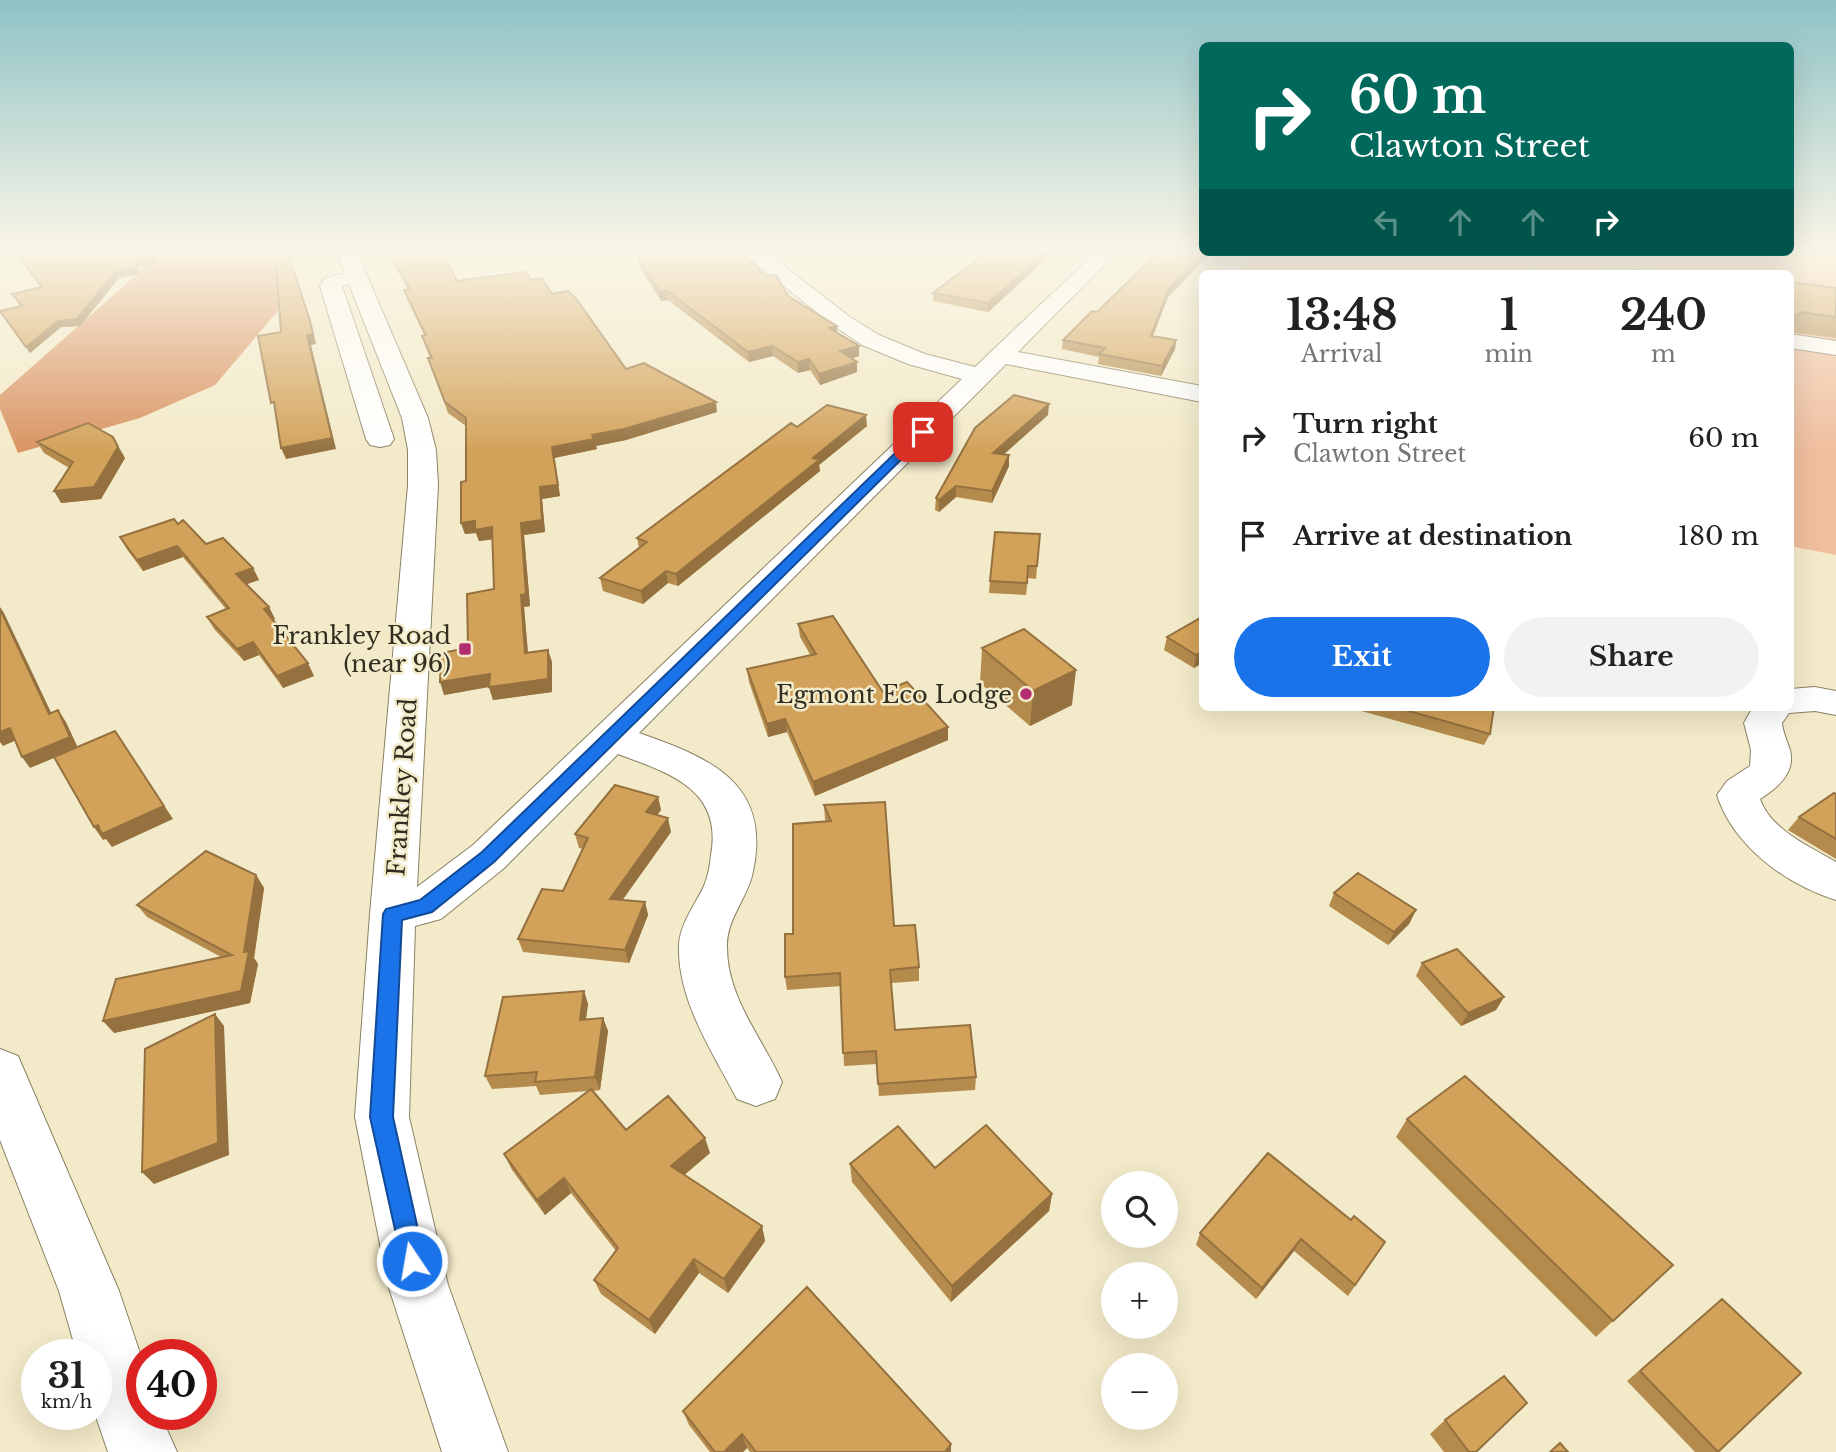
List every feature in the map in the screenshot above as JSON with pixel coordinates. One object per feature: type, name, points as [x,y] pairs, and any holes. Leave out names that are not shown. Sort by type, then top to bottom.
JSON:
[{"type":"street","points":[[341,318],[380,439]]},
{"type":"street","name":"Frankley Road","points":[[374,318],[415,418],[422,450],[423,485],[393,914],[382,1117],[418,1285],[475,1452]]},
{"type":"street","points":[[838,318],[890,351],[923,364],[990,366],[1199,394]]},
{"type":"street","points":[[393,914],[425,906],[488,857],[1039,318]]},
{"type":"street","points":[[1794,342],[1836,348]]},
{"type":"street","points":[[1794,701],[1815,699],[1836,703]]},
{"type":"street","points":[[1770,711],[1762,724],[1771,757],[1770,769],[1761,778],[1744,787],[1738,795],[1740,807],[1763,838],[1836,883]]},
{"type":"street","points":[[610,737],[687,766],[714,784],[730,805],[736,835],[730,876],[702,943],[711,998],[756,1082]]},
{"type":"street","points":[[0,1073],[89,1291],[133,1432],[144,1452]]},
{"type":"shaded area","points":[[88,318],[272,318],[215,385],[140,418],[18,453],[0,409],[0,395]]},
{"type":"shaded area","points":[[1794,318],[1836,318],[1836,555],[1794,547]]},
{"type":"building","points":[[5,318],[78,318],[58,321],[26,347]]},
{"type":"building","points":[[280,318],[309,318],[313,334],[307,335],[332,438],[281,448],[274,402],[271,403],[258,336],[281,332]]},
{"type":"building","points":[[418,318],[590,318],[626,369],[644,363],[716,402],[624,429],[592,435],[594,439],[552,447],[558,485],[540,487],[542,520],[521,523],[526,594],[521,595],[525,653],[548,650],[548,679],[489,687],[490,674],[440,682],[441,653],[468,648],[467,594],[494,589],[492,527],[475,530],[475,521],[461,523],[461,482],[466,481],[466,418],[445,402],[428,358],[432,358],[422,336],[426,335]]},
{"type":"building","points":[[703,318],[824,318],[837,326],[829,328],[859,346],[840,351],[857,362],[819,374],[809,359],[798,362],[772,346],[748,352]]},
{"type":"building","points":[[1085,318],[1158,318],[1151,336],[1176,340],[1162,366],[1099,354],[1105,348],[1063,340]]},
{"type":"building","points":[[1014,395],[1049,404],[993,453],[1009,455],[992,491],[956,486],[939,500],[936,498],[975,428]]},
{"type":"building","points":[[827,405],[866,415],[813,458],[819,460],[676,574],[666,571],[641,591],[600,578],[647,542],[637,538],[791,423],[797,427]]},
{"type":"building","points":[[88,423],[113,437],[118,447],[94,487],[54,491],[73,462],[37,442]]},
{"type":"building","points":[[174,519],[178,524],[183,520],[206,544],[223,538],[253,568],[236,574],[269,607],[264,609],[308,663],[277,676],[253,642],[237,649],[207,617],[229,608],[177,546],[137,560],[120,537]]},
{"type":"building","points":[[995,532],[1040,534],[1037,566],[1028,566],[1027,583],[990,581]]},
{"type":"building","points":[[0,609],[49,714],[58,710],[70,737],[22,757],[10,728],[0,732]]},
{"type":"building","points":[[833,616],[883,692],[907,682],[948,727],[813,782],[785,719],[767,724],[747,669],[816,654],[798,624]]},
{"type":"building","points":[[1199,619],[1199,654],[1196,655],[1167,637]]},
{"type":"building","points":[[1024,629],[1076,670],[1033,691],[982,648]]},
{"type":"building","points":[[1409,711],[1493,711],[1490,734]]},
{"type":"building","points":[[115,731],[164,806],[102,834],[98,825],[94,827],[54,757]]},
{"type":"building","points":[[615,785],[658,797],[646,812],[668,818],[610,899],[645,902],[625,950],[518,939],[542,889],[563,891],[588,838],[575,834]]},
{"type":"building","points":[[1836,794],[1836,839],[1799,817]]},
{"type":"building","points":[[885,802],[894,926],[915,925],[919,967],[890,970],[895,1030],[970,1025],[976,1077],[878,1084],[876,1051],[843,1053],[840,973],[785,977],[785,934],[793,934],[793,824],[831,821],[824,805]]},
{"type":"building","points":[[206,851],[256,875],[244,952],[249,951],[241,991],[103,1021],[116,979],[232,955],[137,905]]},
{"type":"building","points":[[1358,873],[1416,910],[1394,932],[1334,893]]},
{"type":"building","points":[[1457,949],[1504,997],[1468,1013],[1422,963]]},
{"type":"building","points":[[584,991],[580,1020],[603,1018],[595,1077],[535,1082],[537,1072],[485,1076],[503,997]]},
{"type":"building","points":[[215,1014],[218,1143],[142,1172],[145,1049]]},
{"type":"building","points":[[1465,1076],[1673,1265],[1613,1321],[1407,1119]]},
{"type":"building","points":[[591,1089],[626,1130],[668,1096],[705,1138],[671,1166],[762,1226],[724,1279],[694,1259],[649,1320],[594,1280],[618,1248],[564,1178],[537,1200],[504,1154]]},
{"type":"building","points":[[986,1125],[1052,1194],[952,1286],[850,1164],[898,1126],[935,1168]]},
{"type":"building","points":[[1268,1153],[1351,1220],[1354,1216],[1385,1242],[1355,1285],[1301,1239],[1262,1288],[1200,1233]]},
{"type":"building","points":[[807,1287],[951,1444],[945,1452],[756,1452],[742,1434],[724,1452],[715,1452],[683,1411]]},
{"type":"building","points":[[1722,1299],[1801,1373],[1718,1452],[1640,1371]]},
{"type":"building","points":[[1504,1376],[1527,1403],[1476,1452],[1469,1452],[1445,1420]]},
{"type":"building","points":[[1560,1443],[1568,1452],[1550,1452]]},
{"type":"place","name":"Frankley Road (near 96)","points":[[465,649]]},
{"type":"place","name":"Egmont Eco Lodge","points":[[1026,694]]},
{"type":"route","points":[[412,1261],[382,1117],[393,914],[425,906],[488,857],[923,432]]}]
